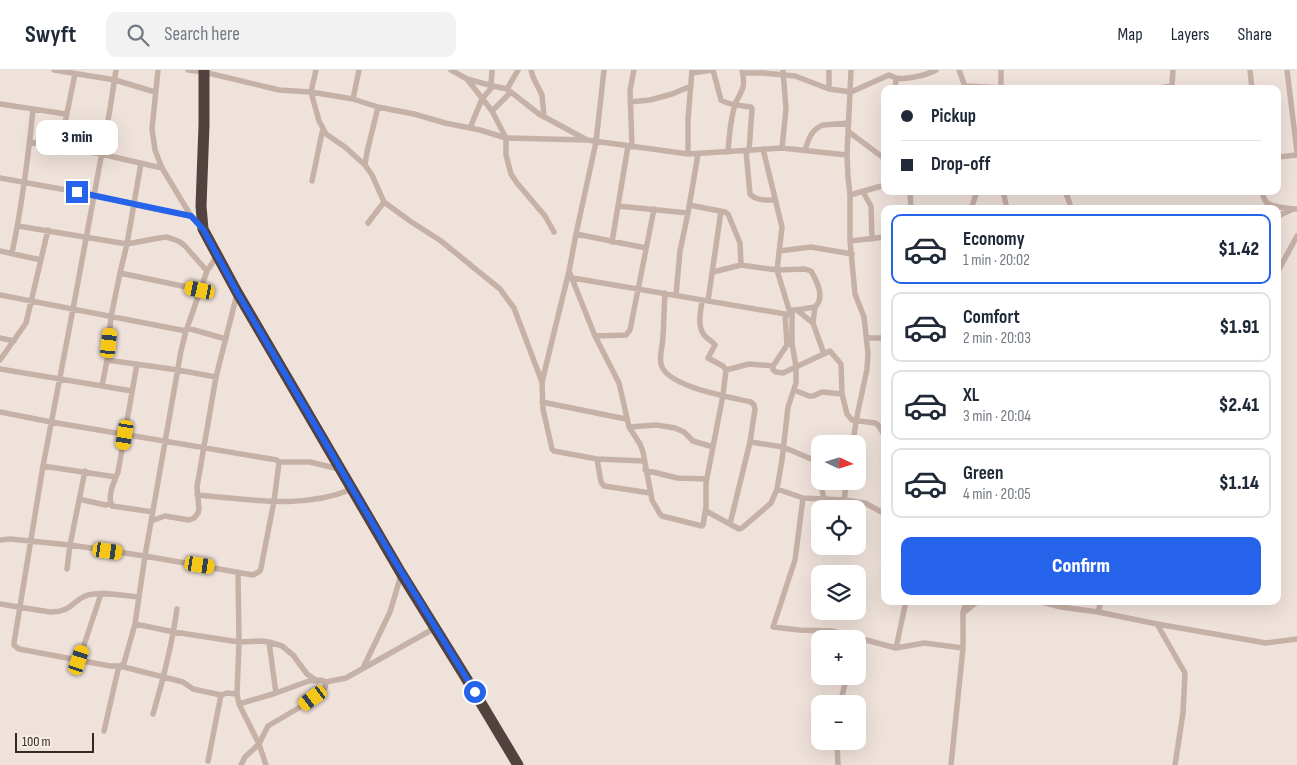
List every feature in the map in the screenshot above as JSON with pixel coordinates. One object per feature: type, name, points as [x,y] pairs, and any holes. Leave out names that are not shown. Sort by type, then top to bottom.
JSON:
[{"type":"highway","points":[[204,71],[201,206],[203,229],[237,292],[401,573],[518,765]]},
{"type":"street","points":[[54,70],[115,80],[155,92]]},
{"type":"street","points":[[116,70],[43,466],[14,643],[16,648],[19,649],[110,666],[120,666],[183,682],[193,689],[221,695],[227,693],[237,694]]},
{"type":"street","points":[[158,70],[152,129],[155,150],[162,168],[191,216],[203,229]]},
{"type":"street","points":[[188,70],[204,71],[279,90],[310,92],[353,99],[378,107],[414,114],[506,138],[587,140],[688,154],[782,148],[847,155]]},
{"type":"street","points":[[316,70],[310,92],[322,128],[331,138],[346,147],[365,165],[372,175],[384,202],[441,241],[500,289],[514,308],[542,382]]},
{"type":"street","points":[[353,99],[359,70]]},
{"type":"street","points":[[451,70],[467,79],[509,90],[544,117],[587,140]]},
{"type":"street","points":[[470,128],[482,99],[492,86],[492,70]]},
{"type":"street","points":[[492,111],[509,90],[518,70]]},
{"type":"street","points":[[531,70],[542,95],[544,117]]},
{"type":"street","points":[[604,70],[596,142],[569,271],[542,382],[542,402],[554,451],[596,458],[644,461]]},
{"type":"street","points":[[612,242],[630,147],[630,90],[634,70]]},
{"type":"street","points":[[688,154],[688,119],[692,71],[713,70],[721,100],[734,106],[751,107],[752,109],[747,151],[750,194],[758,199],[774,200]]},
{"type":"street","points":[[829,70],[829,89]]},
{"type":"street","points":[[851,70],[847,155],[850,195],[850,241],[855,294],[864,317],[868,338],[867,369],[854,435]]},
{"type":"street","points":[[728,152],[734,106],[744,88],[743,72],[783,72],[829,89],[851,92],[888,73],[896,78],[926,74],[936,70]]},
{"type":"street","points":[[959,70],[964,85]]},
{"type":"street","points":[[1001,70],[1001,85]]},
{"type":"street","points":[[1172,85],[1173,70]]},
{"type":"street","points":[[1250,70],[1252,85]]},
{"type":"street","points":[[1281,156],[1297,153],[1287,70]]},
{"type":"street","points":[[782,148],[786,109],[783,72]]},
{"type":"street","points":[[60,147],[75,74]]},
{"type":"street","points":[[895,85],[896,78]]},
{"type":"street","points":[[467,79],[492,111],[506,138],[506,155],[511,174],[546,216],[554,232]]},
{"type":"street","points":[[630,102],[650,100],[691,86]]},
{"type":"street","points":[[0,104],[66,114]]},
{"type":"street","points":[[365,165],[378,107]]},
{"type":"street","points":[[12,253],[25,182],[33,110]]},
{"type":"street","points":[[805,150],[810,134],[819,126],[849,122]]},
{"type":"street","points":[[312,181],[322,128]]},
{"type":"street","points":[[849,132],[881,156]]},
{"type":"street","points":[[30,142],[102,154],[162,168]]},
{"type":"street","points":[[706,511],[739,529],[744,527],[771,503],[777,489],[788,407],[794,390],[796,367],[790,344],[791,312],[777,270],[782,227],[763,149]]},
{"type":"street","points":[[676,295],[680,251],[698,154]]},
{"type":"street","points":[[102,386],[107,360],[111,316],[127,244],[141,163]]},
{"type":"street","points":[[0,178],[94,195],[191,216]]},
{"type":"street","points":[[850,195],[881,186]]},
{"type":"street","points":[[864,192],[871,206],[872,239]]},
{"type":"street","points":[[1263,195],[1266,202],[1271,205]]},
{"type":"street","points":[[368,223],[384,202]]},
{"type":"street","points":[[689,205],[728,214],[740,243],[741,265]]},
{"type":"street","points":[[618,206],[688,213]]},
{"type":"street","points":[[1281,207],[1295,209]]},
{"type":"street","points":[[595,336],[628,334],[630,330],[654,209]]},
{"type":"street","points":[[1281,215],[1295,209]]},
{"type":"street","points":[[569,271],[595,336],[619,383],[629,427],[643,452],[652,500],[660,514],[665,517],[702,526],[706,511],[706,479],[723,395],[726,370],[723,366],[708,358],[715,345],[712,340],[705,336],[700,325],[713,272],[721,211]]},
{"type":"street","points":[[18,226],[127,244],[159,238],[173,238],[185,246],[207,271]]},
{"type":"street","points":[[0,360],[26,323],[48,230]]},
{"type":"street","points":[[576,234],[646,248]]},
{"type":"street","points":[[1281,265],[1297,236]]},
{"type":"street","points":[[850,241],[881,238]]},
{"type":"street","points":[[779,251],[811,247],[852,254]]},
{"type":"street","points":[[0,251],[41,260]]},
{"type":"street","points":[[104,731],[118,670],[124,663],[135,624],[181,351],[207,271],[217,256]]},
{"type":"street","points":[[573,278],[791,312],[815,308],[819,304],[820,297],[816,278],[811,271],[805,269],[777,270],[741,265],[713,272]]},
{"type":"street","points":[[120,273],[200,290]]},
{"type":"street","points":[[151,521],[165,516],[185,520],[194,518],[197,515],[199,509],[197,487],[216,377],[237,292]]},
{"type":"street","points":[[665,293],[661,365],[670,376],[699,390],[754,404],[755,409],[750,442],[730,524]]},
{"type":"street","points":[[0,295],[226,339]]},
{"type":"street","points":[[815,308],[814,323],[824,354]]},
{"type":"street","points":[[791,312],[814,323]]},
{"type":"street","points":[[0,338],[14,341]]},
{"type":"street","points":[[868,338],[881,338]]},
{"type":"street","points":[[773,366],[790,344]]},
{"type":"street","points":[[773,366],[776,372],[784,372],[830,351],[841,364],[842,394],[847,414],[851,419],[875,423],[881,430]]},
{"type":"street","points":[[107,360],[216,377]]},
{"type":"street","points":[[110,504],[112,486],[118,472],[137,364]]},
{"type":"street","points":[[726,370],[749,364],[773,366]]},
{"type":"street","points":[[0,370],[132,391]]},
{"type":"street","points":[[794,390],[809,396],[822,392],[842,394]]},
{"type":"street","points":[[542,402],[626,418]]},
{"type":"street","points":[[0,412],[277,460],[279,462],[310,462],[341,469]]},
{"type":"street","points":[[629,427],[656,425],[675,428],[684,432],[693,441],[713,447]]},
{"type":"street","points":[[750,442],[783,447],[811,458]]},
{"type":"street","points":[[596,458],[601,482],[604,486],[650,492]]},
{"type":"street","points":[[0,540],[10,539],[70,545],[145,556],[249,575],[256,574],[260,571],[274,501],[279,462]]},
{"type":"street","points":[[43,466],[116,477]]},
{"type":"street","points":[[646,470],[677,478],[706,479]]},
{"type":"street","points":[[67,570],[70,545],[85,471]]},
{"type":"street","points":[[197,495],[274,501],[303,501],[334,496],[352,489]]},
{"type":"street","points":[[777,489],[803,498],[844,500],[846,490]]},
{"type":"street","points":[[822,490],[824,499]]},
{"type":"street","points":[[803,498],[795,560],[774,627],[811,630]]},
{"type":"street","points":[[80,499],[105,505],[110,504],[112,506],[153,512]]},
{"type":"street","points":[[866,504],[881,512]]},
{"type":"street","points":[[238,572],[239,642],[237,694],[239,704],[259,744],[266,765]]},
{"type":"street","points":[[363,668],[390,612],[401,573]]},
{"type":"street","points":[[0,604],[57,612],[71,607],[82,597],[88,595],[101,594],[139,597]]},
{"type":"street","points":[[79,660],[101,594]]},
{"type":"street","points":[[896,648],[905,605]]},
{"type":"street","points":[[951,765],[963,648],[963,612],[965,605]]},
{"type":"street","points":[[963,612],[973,605]]},
{"type":"street","points":[[1053,605],[1266,643],[1297,639]]},
{"type":"street","points":[[1098,612],[1100,605]]},
{"type":"street","points":[[153,714],[164,677],[177,610]]},
{"type":"street","points":[[135,624],[239,642],[261,640],[282,646],[293,655],[306,674],[317,681]]},
{"type":"street","points":[[1157,624],[1185,673],[1183,713],[1176,765]]},
{"type":"street","points":[[239,704],[276,694],[309,682],[326,682],[346,678],[435,628]]},
{"type":"street","points":[[866,641],[896,648],[924,643],[963,648]]},
{"type":"street","points":[[269,642],[276,694]]},
{"type":"street","points":[[241,765],[245,757],[259,744],[268,726],[302,706],[325,688],[326,682]]},
{"type":"street","points":[[208,761],[221,695]]},
{"type":"street","points":[[837,750],[838,765]]},
{"type":"route","points":[[77,192],[191,216],[203,229],[237,292],[324,442],[475,692]]}]
